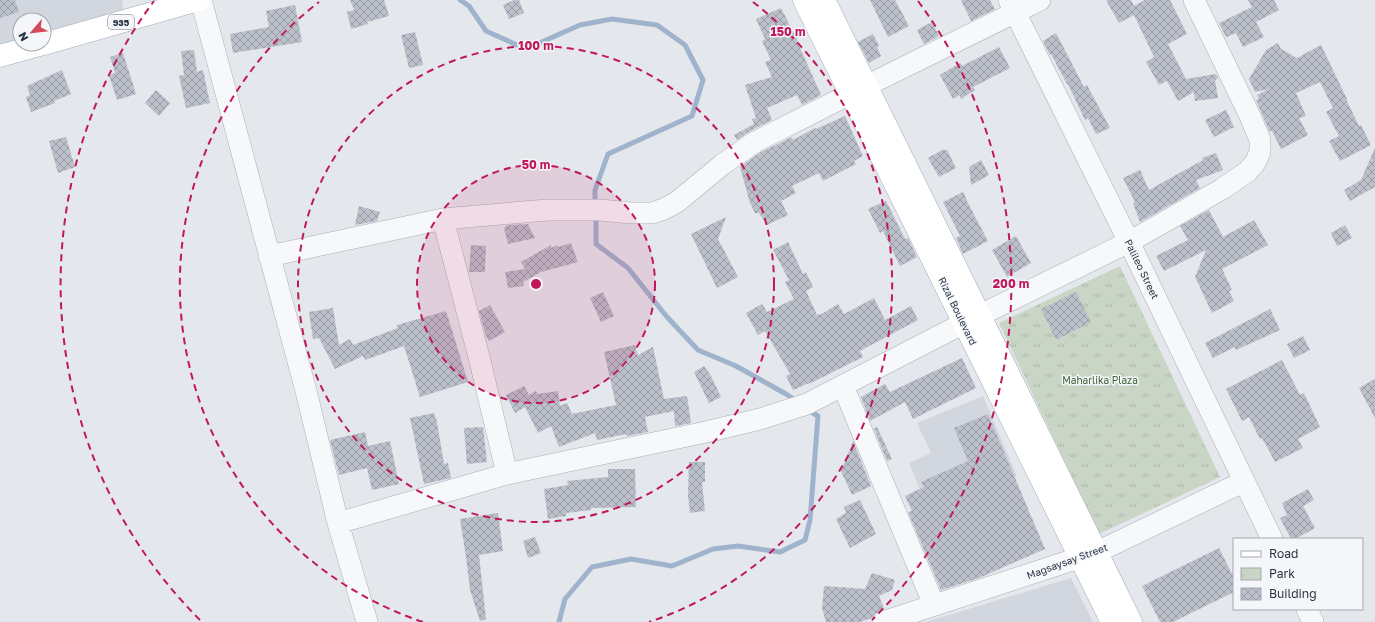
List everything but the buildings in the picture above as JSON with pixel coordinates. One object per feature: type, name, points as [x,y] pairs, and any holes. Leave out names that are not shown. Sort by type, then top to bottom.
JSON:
[{"type":"main road","name":"935","points":[[52,41],[199,0]]},
{"type":"main road","name":"Rizal Boulevard","points":[[804,0],[858,90],[1089,555],[1131,622]]},
{"type":"main road","name":"Rizal Boulevard","points":[[824,0],[858,90]]},
{"type":"main road","name":"935","points":[[0,56],[14,52]]},
{"type":"main road","name":"Rizal Boulevard","points":[[1089,555],[1112,622]]},
{"type":"street","points":[[199,0],[306,391],[338,523],[367,622]]},
{"type":"street","points":[[269,256],[443,219],[547,210],[592,210],[652,213],[677,202],[723,164],[755,142],[858,90],[1012,6],[1040,0]]},
{"type":"street","points":[[338,523],[507,474],[706,432],[760,419],[799,407],[843,386],[972,319],[1129,242],[1222,189],[1247,172],[1255,163],[1260,152],[1260,140],[1194,0]]},
{"type":"street","name":"Palileo Street","points":[[1012,6],[1129,242],[1243,482],[1271,538]]},
{"type":"street","points":[[443,219],[480,361],[507,474]]},
{"type":"street","points":[[843,386],[934,605]]},
{"type":"street","name":"Magsaysay Street","points":[[883,622],[1089,555],[1243,482]]},
{"type":"street","points":[[1307,610],[1313,622]]},
{"type":"shaded area","points":[[0,0],[122,0],[124,13],[52,31],[52,12],[12,12],[12,42],[0,46]]},
{"type":"shaded area","points":[[983,396],[1017,476],[930,513],[909,463],[931,453],[917,423]]},
{"type":"shaded area","points":[[1071,578],[1093,622],[926,622]]},
{"type":"green space","name":"Maharlika Plaza","points":[[1120,266],[1220,477],[1099,534],[999,323]]},
{"type":"waterway","points":[[460,0],[469,6],[486,31],[526,49],[580,25],[612,19],[657,25],[685,45],[703,80],[692,116],[608,154],[595,190],[595,206]]},
{"type":"waterway","points":[[596,214],[596,244],[628,268],[667,317],[698,350],[736,366],[797,401]]},
{"type":"waterway","points":[[559,622],[565,599],[592,567],[631,559],[672,566],[713,549],[738,546],[780,552],[805,540],[810,520],[818,416],[808,410]]}]
